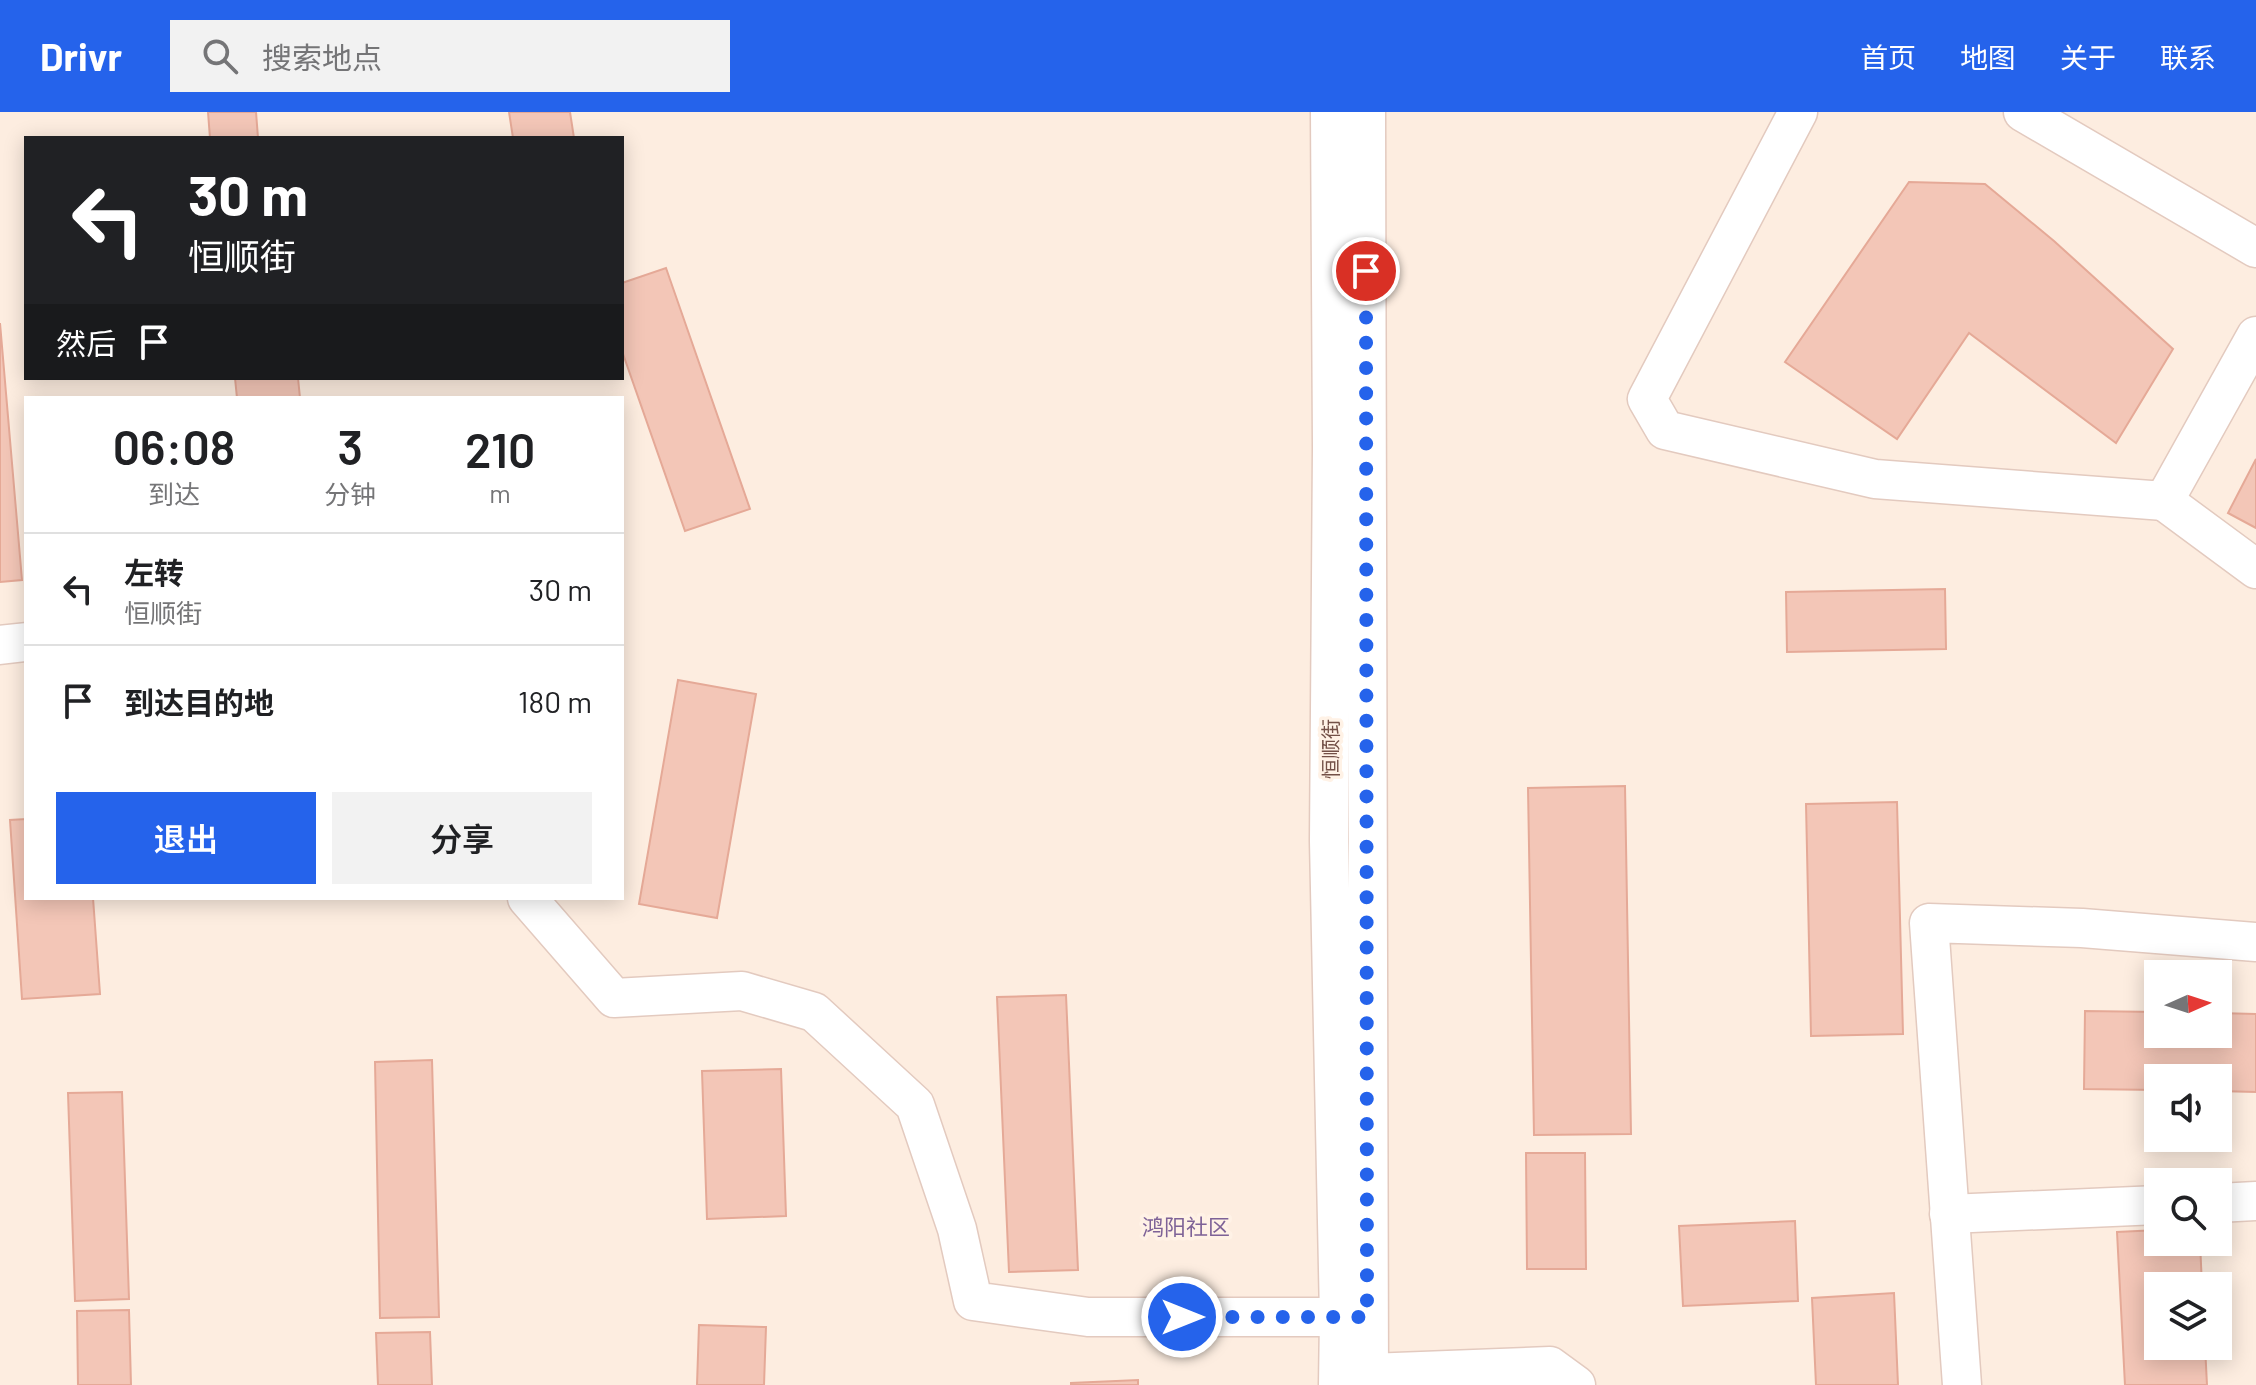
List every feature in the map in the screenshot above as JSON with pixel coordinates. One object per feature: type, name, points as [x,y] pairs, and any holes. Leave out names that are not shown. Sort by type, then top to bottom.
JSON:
[{"type":"street","name":"恒顺街","points":[[1330,112],[1332,463],[1329,841],[1353,1317],[1359,1381]]},
{"type":"street","name":"恒顺街","points":[[1353,1317],[1366,112]]},
{"type":"street","points":[[1798,112],[1647,399],[1665,430],[1875,479],[2164,501],[2256,569]]},
{"type":"street","points":[[2023,112],[2256,248]]},
{"type":"street","points":[[2164,501],[2256,336]]},
{"type":"street","points":[[0,645],[24,642]]},
{"type":"street","points":[[529,900],[614,998],[742,991],[814,1012],[915,1105],[957,1229],[973,1301],[1088,1317],[1353,1317]]},
{"type":"street","points":[[1962,1385],[1929,923],[2082,928],[2256,942]]},
{"type":"street","points":[[2232,1202],[2256,1201]]},
{"type":"street","points":[[1949,1214],[2144,1206]]},
{"type":"street","points":[[1359,1381],[1550,1366],[1576,1385]]},
{"type":"building","points":[[208,112],[256,112],[258,136],[210,136]]},
{"type":"building","points":[[509,112],[570,112],[574,136],[513,136]]},
{"type":"building","points":[[1909,182],[1985,184],[2054,241],[2173,349],[2116,443],[1969,333],[1897,439],[1785,362]]},
{"type":"building","points":[[666,268],[750,509],[685,531],[624,357],[624,282]]},
{"type":"building","points":[[0,323],[22,580],[0,582]]},
{"type":"building","points":[[235,380],[298,380],[300,396],[237,396]]},
{"type":"building","points":[[2256,459],[2256,528],[2228,513]]},
{"type":"building","points":[[1945,589],[1946,649],[1787,652],[1786,592]]},
{"type":"building","points":[[678,680],[756,694],[717,918],[639,904]]},
{"type":"building","points":[[1625,786],[1631,1134],[1534,1135],[1528,788]]},
{"type":"building","points":[[1897,802],[1903,1034],[1811,1036],[1806,804]]},
{"type":"building","points":[[24,819],[24,900],[93,900],[100,994],[22,999],[10,820]]},
{"type":"building","points":[[1066,995],[1078,1270],[1009,1272],[997,997]]},
{"type":"building","points":[[2085,1011],[2144,1012],[2144,1048],[2232,1048],[2232,1013],[2256,1014],[2256,1092],[2232,1091],[2232,1064],[2144,1064],[2144,1090],[2084,1089]]},
{"type":"building","points":[[432,1060],[439,1317],[380,1318],[375,1062]]},
{"type":"building","points":[[781,1069],[786,1216],[707,1219],[702,1071]]},
{"type":"building","points":[[122,1092],[129,1299],[75,1301],[68,1093]]},
{"type":"building","points":[[1526,1153],[1585,1153],[1586,1269],[1527,1269]]},
{"type":"building","points":[[1795,1221],[1798,1301],[1683,1306],[1679,1226]]},
{"type":"building","points":[[2144,1231],[2144,1256],[2201,1256],[2201,1272],[2144,1272],[2144,1360],[2206,1360],[2207,1385],[2125,1385],[2117,1232]]},
{"type":"building","points":[[1894,1293],[1898,1385],[1816,1385],[1812,1298]]},
{"type":"building","points":[[129,1310],[131,1385],[78,1385],[77,1311]]},
{"type":"building","points":[[699,1325],[766,1327],[764,1385],[697,1385]]},
{"type":"building","points":[[430,1332],[432,1385],[378,1385],[376,1333]]},
{"type":"building","points":[[1138,1380],[1138,1385],[1071,1385],[1071,1383]]},
{"type":"district","name":"鸿阳社区","points":[[1186,1226]]},
{"type":"route","points":[[1182,1317],[1367,1317],[1366,271]]}]
